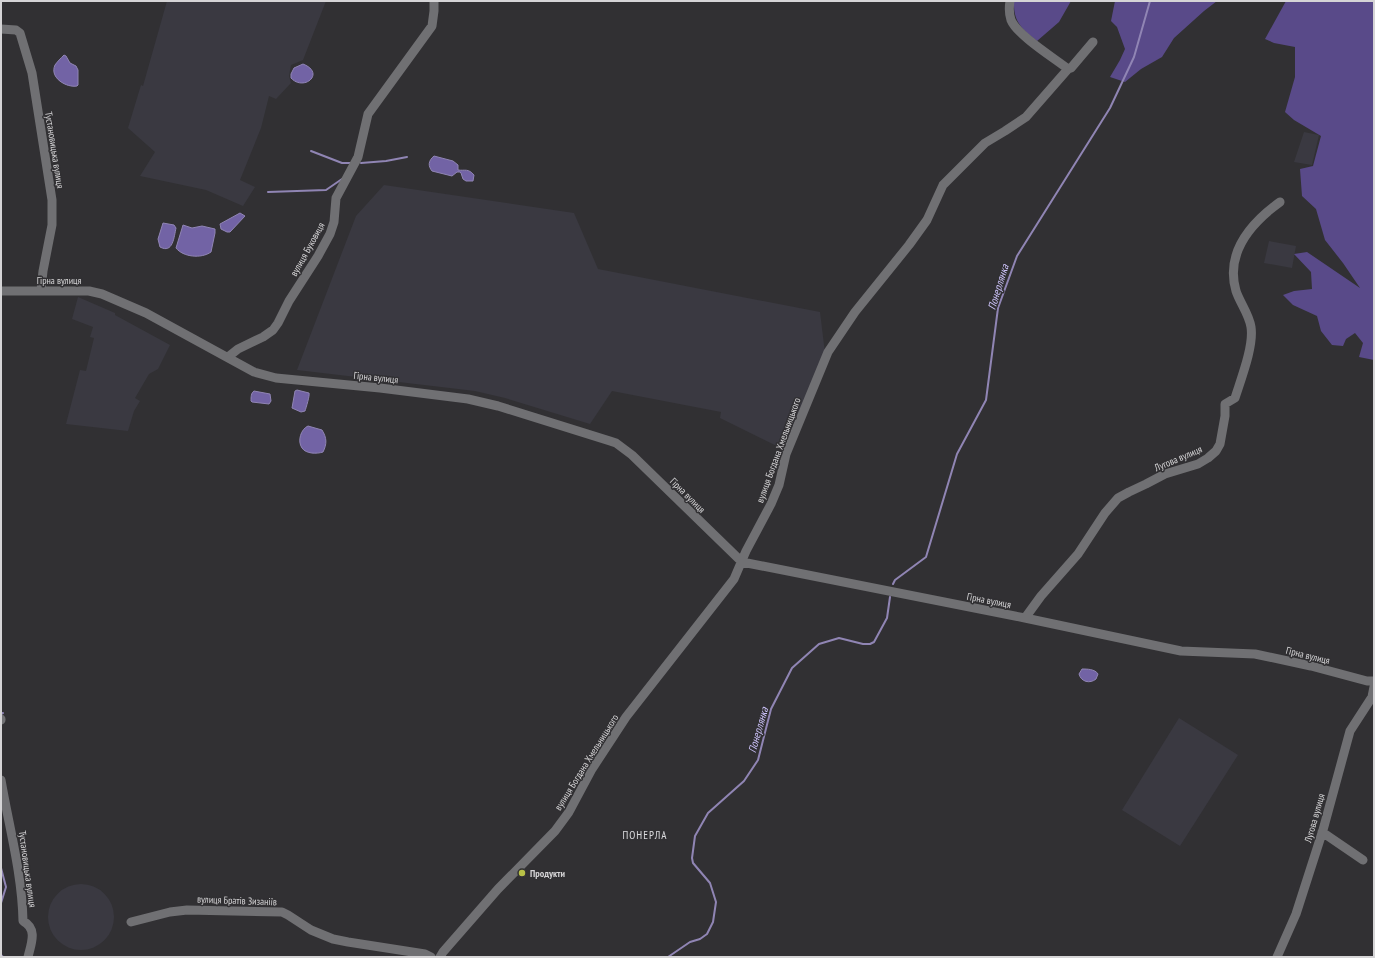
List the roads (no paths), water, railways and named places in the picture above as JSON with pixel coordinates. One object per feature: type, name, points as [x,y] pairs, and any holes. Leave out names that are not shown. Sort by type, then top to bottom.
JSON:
[{"type":"street","name":"вулиця Буковиця","points":[[228,357],[238,349],[263,337],[273,330],[289,301],[318,256],[334,222],[336,198],[358,158],[368,114],[432,26],[434,1]]},
{"type":"street","points":[[1010,1],[1009,8],[1011,20],[1018,31],[1068,69]]},
{"type":"street","name":"Тустановицька вулиця","points":[[1,29],[16,30],[20,33],[32,73],[43,140],[52,200],[52,225],[43,270],[41,290]]},
{"type":"street","name":"вулиця Богдана Хмельницького","points":[[440,957],[498,889],[555,831],[569,812],[592,769],[626,717],[734,579],[746,551],[771,504],[778,485],[786,454],[828,352],[855,312],[909,245],[927,220],[943,185],[985,143],[1005,132],[1026,117],[1093,42]]},
{"type":"street","name":"Лугова вулиця","points":[[1025,618],[1048,588],[1078,554],[1118,498],[1165,474],[1203,461],[1216,451],[1220,444],[1225,416],[1225,404],[1235,398],[1251,340],[1249,320],[1236,290],[1233,275],[1234,262],[1238,248],[1245,236],[1255,223],[1280,202]]},
{"type":"street","name":"Гірна вулиця","points":[[1,291],[89,291],[102,294],[146,313],[254,372],[276,378],[380,388],[468,399],[498,406],[616,443],[632,455],[742,562],[1025,618],[1180,651],[1255,654],[1374,682]]},
{"type":"street","name":"Лугова вулиця","points":[[1277,957],[1296,914],[1322,832],[1350,732],[1372,697],[1374,687]]},
{"type":"street","name":"Тустановицька вулиця","points":[[1,780],[18,868],[23,902],[23,921],[30,926],[33,935],[28,957]]},
{"type":"street","points":[[1322,832],[1363,860]]},
{"type":"street","name":"вулиця Братів Зизаніїв","points":[[131,922],[170,912],[187,910],[275,912],[288,915],[311,930],[333,939],[424,954],[430,957]]},
{"type":"waterway","name":"Понерлянка","points":[[893,584],[895,580],[926,557],[957,454],[986,400],[998,308],[1017,256],[1110,108],[1134,57],[1150,1]]},
{"type":"waterway","points":[[311,151],[342,163],[351,163]]},
{"type":"waterway","points":[[361,163],[386,161],[407,157]]},
{"type":"waterway","points":[[268,192],[326,190],[342,179]]},
{"type":"waterway","name":"Понерлянка","points":[[668,957],[690,942],[700,939],[707,934],[713,922],[716,902],[710,883],[693,863],[692,858],[695,836],[708,813],[744,781],[758,760],[771,709],[792,668],[819,644],[839,638],[863,644],[870,644],[874,642],[887,618],[890,597]]},
{"type":"waterway","points":[[1,868],[6,887],[1,903]]},
{"type":"place","name":"Продукти","points":[[522,873]]},
{"type":"district","name":"ПОНЕРЛА","points":[[645,835]]}]
